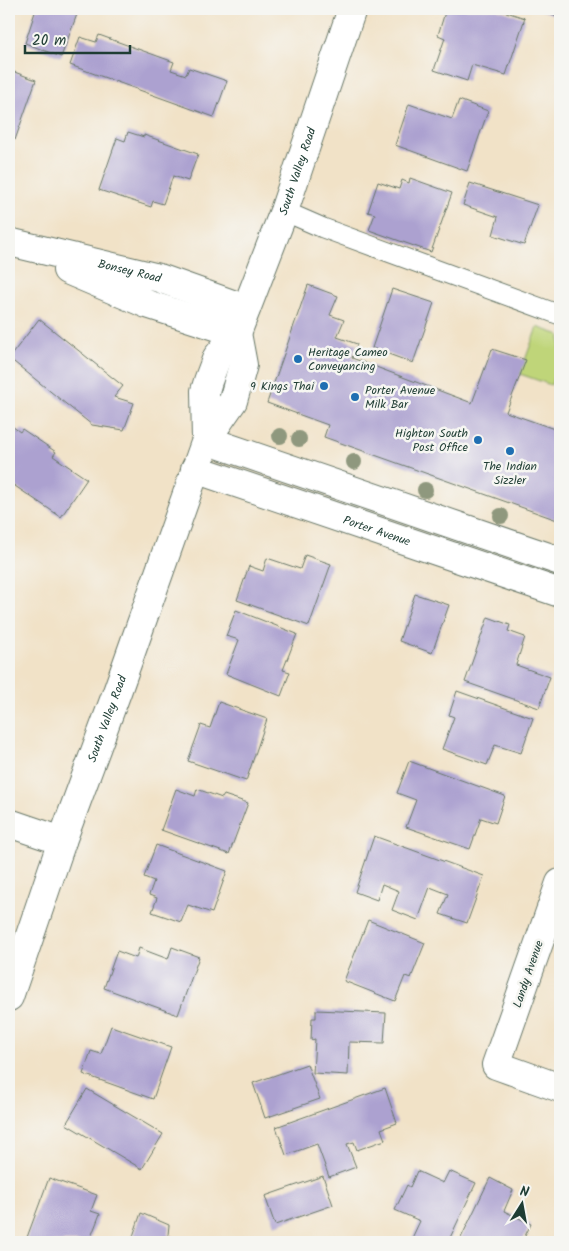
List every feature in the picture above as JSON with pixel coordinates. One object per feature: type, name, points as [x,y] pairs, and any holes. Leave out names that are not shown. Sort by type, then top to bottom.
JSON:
[{"type":"street","name":"South Valley Road","points":[[9,997],[62,841],[206,440],[205,392],[208,381],[217,357],[242,321],[284,211],[352,9]]},
{"type":"street","name":"Bonsey Road","points":[[9,244],[158,278],[242,321]]},
{"type":"street","points":[[206,440],[560,561]]},
{"type":"street","name":"Porter Avenue","points":[[195,469],[560,593]]},
{"type":"street","points":[[9,823],[62,841]]},
{"type":"street","name":"Landy Avenue","points":[[560,883],[496,1065],[560,1088]]},
{"type":"lane","points":[[284,211],[323,228],[560,315]]},
{"type":"green space","points":[[537,327],[560,335],[560,358],[551,385],[520,374]]},
{"type":"building","points":[[36,9],[79,9],[61,57],[25,43]]},
{"type":"building","points":[[446,9],[497,9],[525,18],[506,75],[472,65],[467,81],[434,70],[445,38],[438,35]]},
{"type":"building","points":[[538,9],[560,9],[560,17]]},
{"type":"building","points":[[99,35],[174,62],[171,70],[186,75],[189,68],[227,81],[214,117],[70,65],[80,37],[96,42]]},
{"type":"building","points":[[9,70],[36,80],[15,140],[9,138]]},
{"type":"building","points":[[459,100],[488,111],[467,171],[395,145],[409,104],[452,119]]},
{"type":"building","points":[[128,132],[144,137],[144,135],[198,154],[188,181],[173,176],[163,204],[153,201],[151,207],[99,190],[117,138],[125,141]]},
{"type":"building","points":[[410,178],[452,193],[431,252],[369,230],[375,214],[368,212],[378,182],[399,189],[402,180],[409,183]]},
{"type":"building","points":[[470,183],[538,205],[524,245],[493,235],[498,217],[463,205]]},
{"type":"building","points":[[308,285],[338,296],[330,315],[344,320],[337,337],[357,344],[352,358],[472,403],[492,349],[526,360],[506,412],[560,431],[560,521],[324,437],[328,425],[267,403]]},
{"type":"building","points":[[392,289],[434,303],[413,363],[372,348]]},
{"type":"building","points":[[39,319],[123,386],[114,397],[134,403],[124,430],[92,425],[9,358]]},
{"type":"building","points":[[9,424],[20,432],[22,429],[56,452],[53,456],[87,479],[61,517],[9,482]]},
{"type":"building","points":[[305,555],[331,564],[309,626],[237,600],[249,566],[263,571],[267,558],[300,569]]},
{"type":"building","points":[[415,594],[449,605],[432,653],[399,641]]},
{"type":"building","points":[[236,610],[297,634],[283,670],[290,672],[281,696],[226,674],[239,640],[226,636]]},
{"type":"building","points":[[488,617],[510,625],[508,631],[525,637],[516,665],[550,677],[539,708],[465,682]]},
{"type":"building","points":[[457,691],[533,718],[521,753],[495,745],[487,765],[442,749],[454,717],[449,715]]},
{"type":"building","points":[[219,702],[267,719],[246,781],[188,761],[201,725],[210,728]]},
{"type":"building","points":[[409,761],[505,796],[496,823],[481,818],[470,849],[406,827],[416,800],[397,793]]},
{"type":"building","points":[[176,789],[195,796],[197,789],[222,798],[224,795],[248,803],[229,854],[161,830]]},
{"type":"building","points":[[374,836],[484,876],[467,923],[440,914],[448,894],[430,887],[418,920],[392,910],[399,891],[382,884],[377,900],[355,892]]},
{"type":"building","points":[[156,845],[227,871],[212,913],[188,905],[181,922],[152,912],[157,898],[149,895],[154,881],[144,877]]},
{"type":"building","points":[[368,920],[425,943],[411,978],[405,976],[395,1001],[344,981]]},
{"type":"building","points":[[172,947],[199,957],[178,1015],[104,988],[117,951],[136,958],[139,948],[168,959]]},
{"type":"building","points":[[316,1010],[386,1013],[384,1043],[349,1042],[348,1075],[313,1073],[315,1039],[311,1040],[312,1018],[316,1018]]},
{"type":"building","points":[[111,1026],[171,1047],[153,1099],[83,1074],[91,1051],[101,1054]]},
{"type":"building","points":[[307,1064],[320,1099],[265,1118],[253,1083]]},
{"type":"building","points":[[385,1088],[397,1123],[381,1129],[385,1140],[357,1150],[354,1142],[347,1144],[356,1167],[329,1177],[317,1144],[286,1155],[276,1127]]},
{"type":"building","points":[[87,1089],[163,1134],[142,1169],[66,1124]]},
{"type":"building","points":[[417,1171],[443,1183],[449,1171],[476,1183],[448,1242],[421,1242],[412,1238],[420,1221],[395,1210],[407,1185],[410,1187]]},
{"type":"building","points":[[323,1176],[333,1205],[275,1225],[265,1196]]},
{"type":"building","points":[[49,1178],[97,1195],[91,1211],[100,1214],[89,1242],[32,1242],[26,1240]]},
{"type":"building","points":[[490,1178],[513,1190],[504,1211],[531,1224],[523,1240],[527,1242],[459,1242]]},
{"type":"building","points":[[141,1213],[169,1225],[168,1235],[185,1242],[131,1242]]},
{"type":"place","name":"Heritage Cameo Conveyancing","points":[[298,359]]},
{"type":"place","name":"9 Kings Thai","points":[[324,386]]},
{"type":"place","name":"Porter Avenue Milk Bar","points":[[355,397]]},
{"type":"place","name":"Highton South Post Office","points":[[478,440]]},
{"type":"place","name":"The Indian Sizzler","points":[[510,451]]}]
